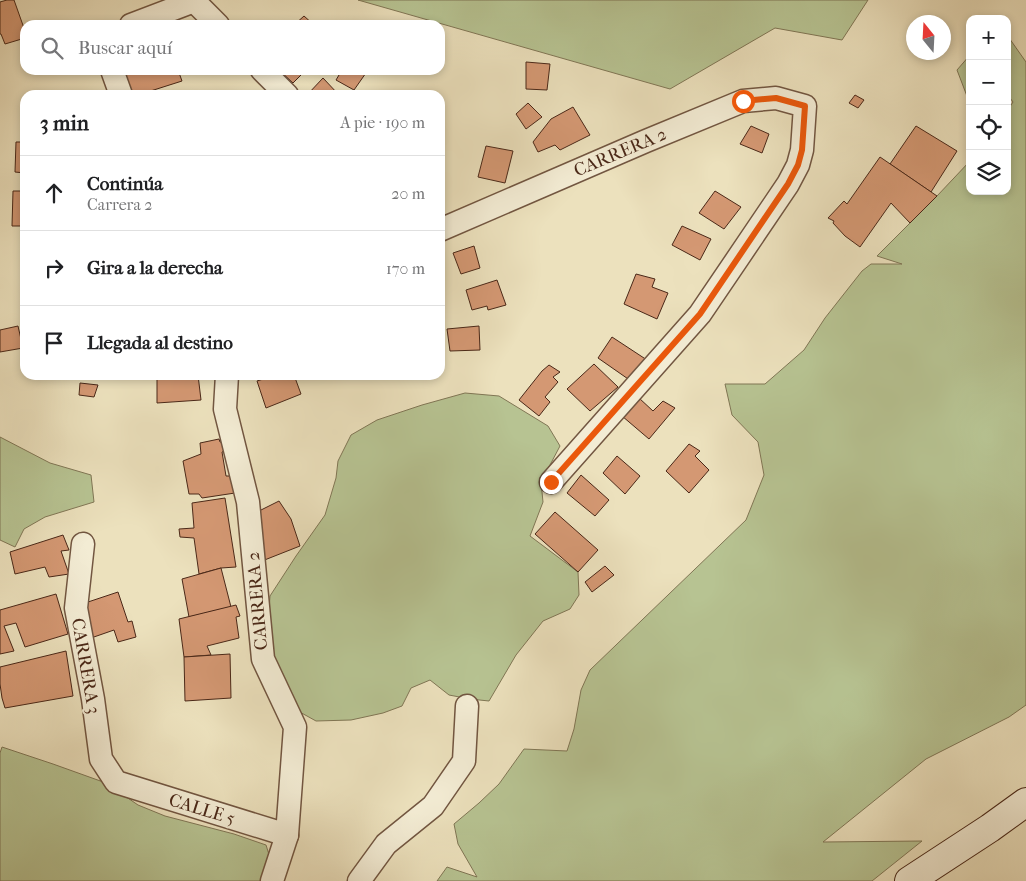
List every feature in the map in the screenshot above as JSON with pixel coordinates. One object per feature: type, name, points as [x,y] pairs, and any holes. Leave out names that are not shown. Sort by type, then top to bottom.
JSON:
[{"type":"main road","points":[[909,881],[1026,802]]},
{"type":"street","points":[[143,20],[193,0],[213,20]]},
{"type":"street","points":[[114,75],[119,90]]},
{"type":"street","points":[[267,75],[282,90]]},
{"type":"street","name":"CARRERA 2","points":[[445,228],[743,101],[776,98],[805,106],[802,150],[798,165],[788,184],[746,247],[700,314],[551,482]]},
{"type":"street","name":"CARRERA 2","points":[[228,380],[225,409],[248,502],[263,659],[295,727],[287,835],[272,881]]},
{"type":"street","name":"CARRERA 3","points":[[83,544],[76,608],[93,699],[101,759],[116,782]]},
{"type":"street","points":[[358,881],[386,844],[432,806],[464,761],[467,706]]},
{"type":"street","name":"CALLE 5","points":[[116,782],[287,835]]},
{"type":"green space","points":[[358,0],[868,0],[842,40],[775,28],[670,89],[445,25],[445,20],[428,20]]},
{"type":"green space","points":[[1011,41],[1026,62],[1026,705],[1009,717],[926,759],[823,842],[922,841],[872,881],[437,881],[447,867],[477,877],[458,844],[454,824],[499,784],[524,749],[567,751],[574,729],[581,690],[590,670],[746,520],[764,475],[758,442],[732,415],[725,384],[765,384],[804,350],[825,318],[862,271],[871,264],[902,264],[877,256],[966,165],[966,195],[1011,195],[1011,105],[1013,102],[1011,99]]},
{"type":"green space","points":[[966,60],[966,94],[957,70]]},
{"type":"green space","points":[[465,393],[499,396],[548,426],[560,446],[541,482],[543,502],[530,536],[578,572],[579,595],[570,609],[543,621],[516,655],[489,701],[449,695],[430,680],[411,688],[402,706],[383,713],[351,720],[316,721],[298,711],[281,684],[267,638],[270,596],[325,515],[336,478],[338,461],[351,435],[377,420]]},
{"type":"green space","points":[[0,437],[50,463],[91,475],[94,502],[45,517],[24,529],[15,547],[0,540]]},
{"type":"green space","points":[[2,747],[106,783],[138,805],[165,816],[234,834],[266,845],[272,864],[267,881],[0,881],[0,753]]},
{"type":"building","points":[[14,0],[21,20],[20,40],[5,44],[0,34],[0,2]]},
{"type":"building","points":[[304,16],[308,20],[300,20]]},
{"type":"building","points":[[526,62],[550,64],[547,90],[526,89]]},
{"type":"building","points":[[125,75],[180,75],[182,81],[154,90],[130,90]]},
{"type":"building","points":[[284,75],[301,75],[293,83]]},
{"type":"building","points":[[339,75],[364,75],[354,90],[336,80]]},
{"type":"building","points":[[323,78],[334,90],[312,90]]},
{"type":"building","points":[[855,95],[864,100],[858,108],[849,103]]},
{"type":"building","points":[[528,103],[542,117],[526,129],[516,114]]},
{"type":"building","points":[[573,107],[590,135],[560,150],[555,145],[538,152],[533,142],[551,119]]},
{"type":"building","points":[[751,126],[769,134],[762,153],[740,144]]},
{"type":"building","points":[[916,126],[957,151],[931,192],[890,164]]},
{"type":"building","points":[[16,142],[20,142],[20,172],[15,172]]},
{"type":"building","points":[[486,146],[513,151],[505,183],[478,177]]},
{"type":"building","points":[[880,157],[937,196],[910,223],[891,203],[860,247],[845,236],[833,223],[834,221],[828,218],[844,201],[847,204]]},
{"type":"building","points":[[13,191],[20,191],[20,226],[12,226]]},
{"type":"building","points":[[715,191],[741,207],[724,229],[699,213]]},
{"type":"building","points":[[682,226],[711,239],[700,260],[672,245]]},
{"type":"building","points":[[474,246],[480,268],[461,274],[453,253]]},
{"type":"building","points":[[636,274],[655,279],[652,287],[668,293],[657,319],[624,304]]},
{"type":"building","points":[[497,280],[506,305],[488,310],[487,306],[472,310],[466,290]]},
{"type":"building","points":[[18,326],[20,349],[0,352],[0,330]]},
{"type":"building","points":[[479,326],[480,350],[450,351],[447,329]]},
{"type":"building","points":[[612,337],[647,360],[631,381],[598,358]]},
{"type":"building","points":[[594,364],[618,387],[590,411],[567,389]]},
{"type":"building","points":[[549,365],[560,372],[553,377],[558,382],[545,397],[550,402],[539,416],[519,400]]},
{"type":"building","points":[[157,380],[199,380],[201,400],[157,403]]},
{"type":"building","points":[[296,380],[301,394],[266,408],[257,381]]},
{"type":"building","points":[[80,383],[98,385],[94,397],[79,395]]},
{"type":"building","points":[[639,398],[653,411],[663,401],[675,408],[649,439],[622,416]]},
{"type":"building","points":[[219,439],[220,442],[225,442],[227,450],[222,452],[226,476],[231,476],[235,493],[202,498],[199,494],[189,494],[183,461],[201,454],[200,443]]},
{"type":"building","points":[[689,444],[700,451],[695,456],[709,470],[689,493],[666,471]]},
{"type":"building","points":[[617,456],[640,476],[625,494],[603,473]]},
{"type":"building","points":[[581,475],[609,500],[595,516],[567,493]]},
{"type":"building","points":[[225,498],[236,567],[221,568],[199,574],[194,538],[180,537],[179,529],[194,528],[192,503]]},
{"type":"building","points":[[279,501],[291,519],[300,546],[262,561],[255,513]]},
{"type":"building","points":[[555,512],[598,550],[578,572],[535,534]]},
{"type":"building","points":[[63,535],[69,550],[61,551],[69,574],[49,577],[45,567],[15,574],[10,552]]},
{"type":"building","points":[[605,566],[614,575],[592,592],[585,582]]},
{"type":"building","points":[[221,568],[231,607],[189,617],[182,579]]},
{"type":"building","points":[[118,592],[128,622],[132,621],[136,637],[118,642],[114,630],[91,638],[82,604]]},
{"type":"building","points":[[56,594],[68,634],[25,647],[16,623],[4,626],[14,651],[0,654],[0,610]]},
{"type":"building","points":[[236,605],[240,616],[236,617],[239,638],[207,646],[211,655],[184,657],[179,619]]},
{"type":"building","points":[[66,651],[73,696],[5,708],[0,684],[0,667]]},
{"type":"building","points":[[230,654],[231,698],[185,701],[184,657]]},
{"type":"route","points":[[551,482],[700,314],[788,184],[798,165],[802,150],[805,106],[776,98],[743,101]]}]
